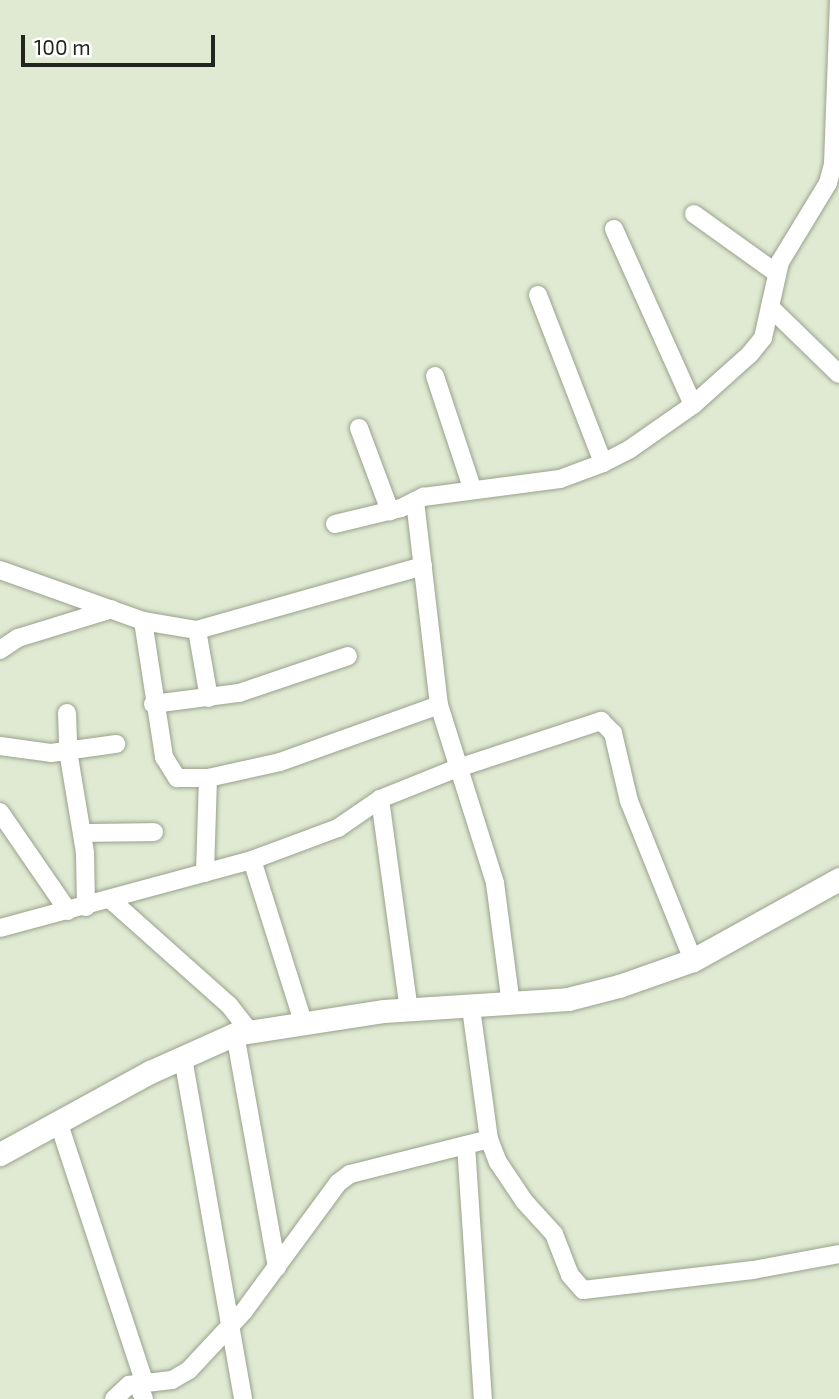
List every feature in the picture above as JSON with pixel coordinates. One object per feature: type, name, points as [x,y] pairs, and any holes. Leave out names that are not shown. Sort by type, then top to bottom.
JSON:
[{"type":"main road","points":[[0,1154],[58,1121],[183,1058],[242,1032],[303,1022],[580,996],[693,960],[839,879]]},
{"type":"street","points":[[335,524],[472,488],[560,479],[603,463],[630,449],[693,405],[763,338],[775,272],[828,183],[833,164],[839,0]]},
{"type":"street","points":[[694,214],[775,272]]},
{"type":"street","points":[[614,229],[693,405]]},
{"type":"street","points":[[538,295],[603,463]]},
{"type":"street","points":[[770,307],[839,374]]},
{"type":"street","points":[[435,376],[472,488]]},
{"type":"street","points":[[359,428],[390,511]]},
{"type":"street","points":[[415,501],[439,705],[456,769],[495,883],[511,1004]]},
{"type":"street","points":[[0,570],[144,621],[197,630],[423,566]]},
{"type":"street","points":[[0,650],[18,638],[112,609]]},
{"type":"street","points":[[144,621],[153,704],[170,770],[177,778],[208,778],[307,754],[439,705]]},
{"type":"street","points":[[197,630],[209,698]]},
{"type":"street","points":[[153,704],[209,698],[308,673],[348,656]]},
{"type":"street","points":[[67,713],[68,751],[83,833],[77,909]]},
{"type":"street","points":[[0,928],[252,860],[338,828],[380,799],[456,769],[601,721],[609,725],[629,801],[693,960]]},
{"type":"street","points":[[0,746],[68,751],[116,744]]},
{"type":"street","points":[[205,873],[208,778]]},
{"type":"street","points":[[380,799],[409,1011]]},
{"type":"street","points":[[0,812],[77,909]]},
{"type":"street","points":[[83,833],[153,832]]},
{"type":"street","points":[[252,860],[303,1022]]},
{"type":"street","points":[[111,900],[229,1005],[242,1032],[277,1267]]},
{"type":"street","points":[[471,1008],[489,1139],[498,1162],[524,1201],[554,1234],[570,1275],[583,1290],[753,1270],[839,1254]]},
{"type":"street","points":[[183,1058],[243,1399]]},
{"type":"street","points":[[58,1121],[142,1388]]},
{"type":"street","points":[[114,1399],[189,1370],[230,1326],[338,1183],[350,1174],[489,1139]]},
{"type":"street","points":[[466,1145],[483,1399]]}]
